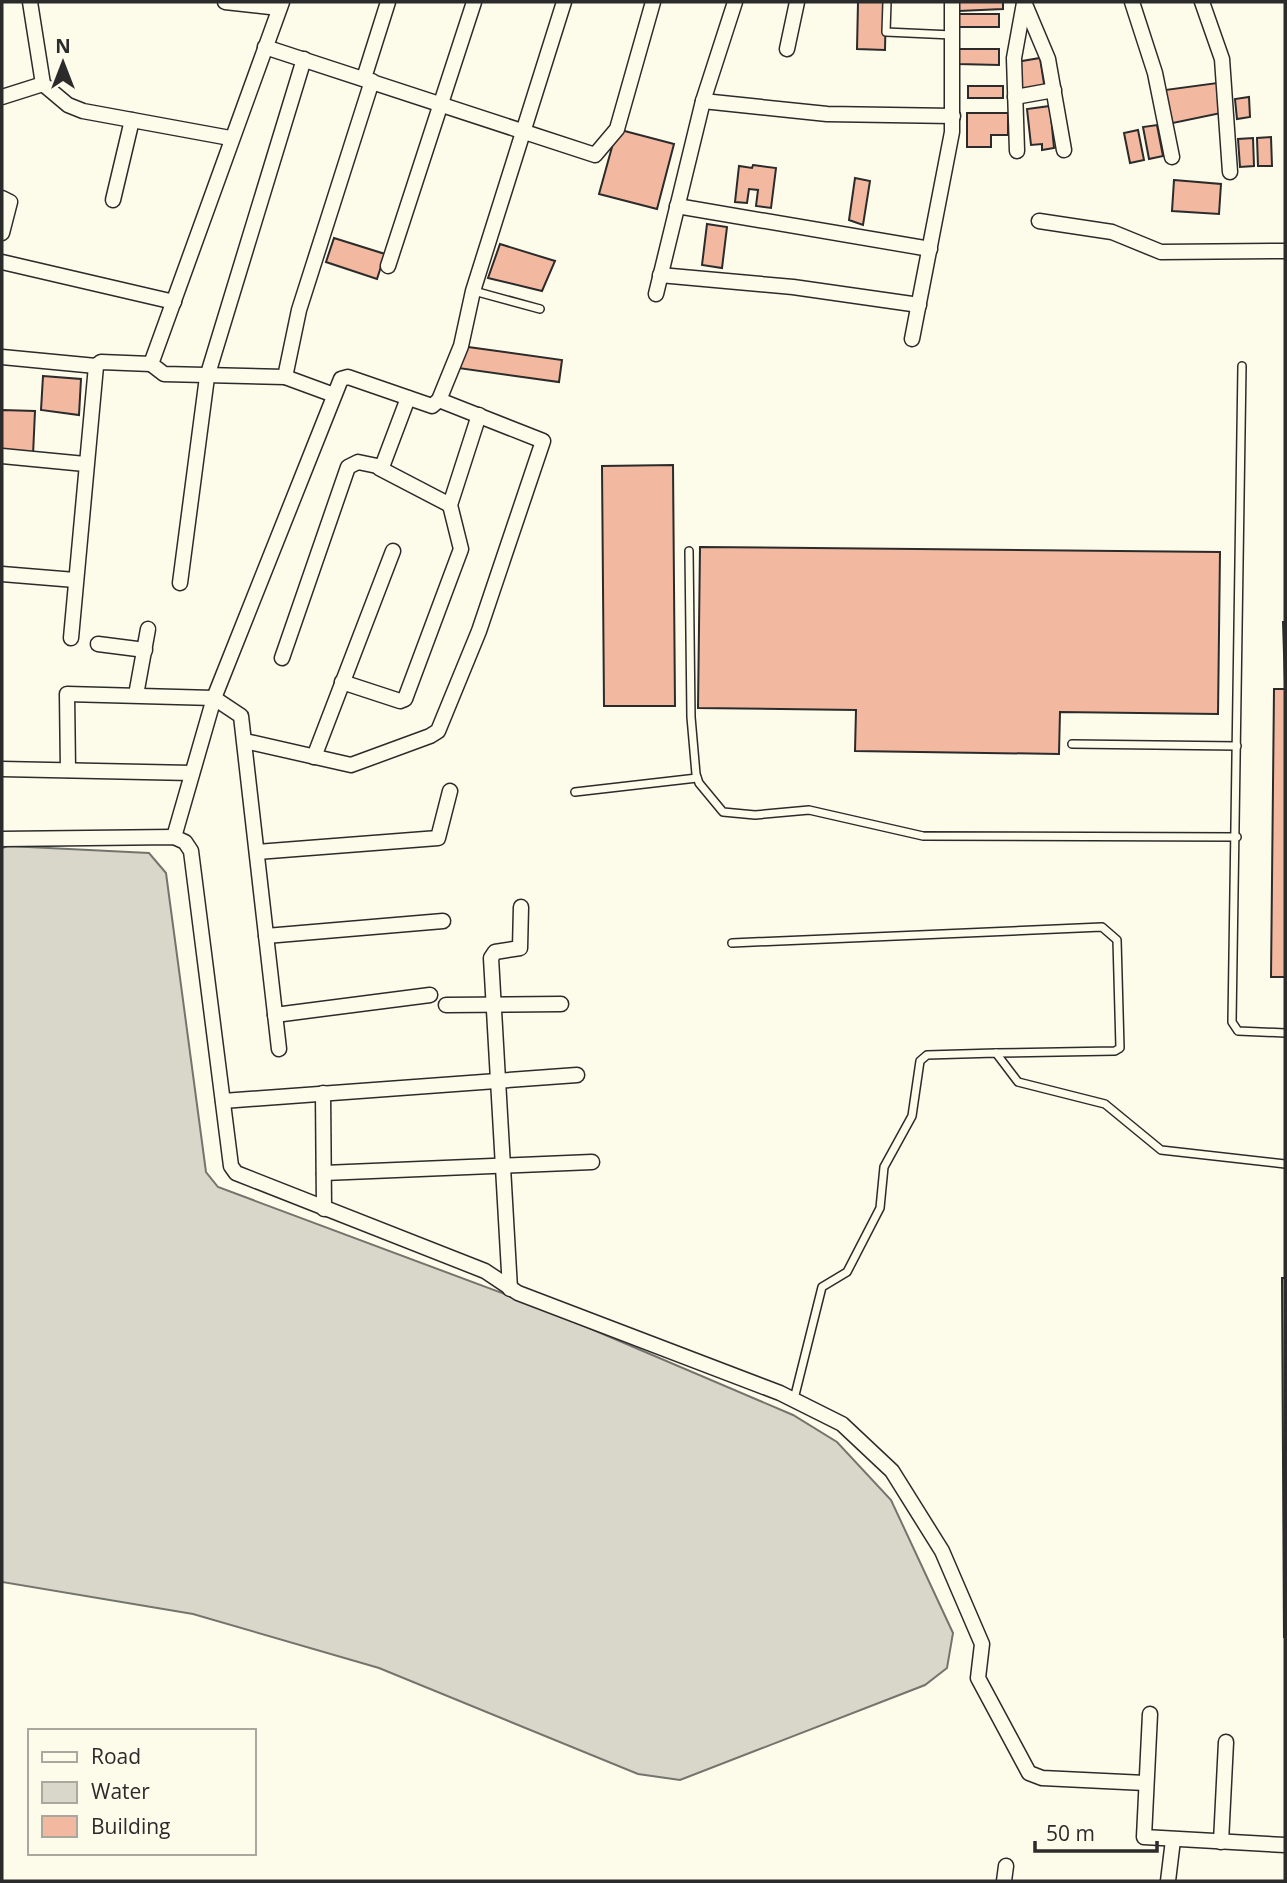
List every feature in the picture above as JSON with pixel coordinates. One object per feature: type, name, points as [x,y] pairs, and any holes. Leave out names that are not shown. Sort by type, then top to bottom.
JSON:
[{"type":"street","points":[[30,2],[43,85],[75,108],[230,138]]},
{"type":"street","points":[[151,364],[280,5],[225,2]]},
{"type":"street","points":[[285,377],[299,310],[368,80],[388,2]]},
{"type":"street","points":[[388,266],[474,2]]},
{"type":"street","points":[[173,837],[214,698],[343,377],[432,406],[439,400],[461,346],[473,291],[564,2]]},
{"type":"street","points":[[265,47],[523,130],[588,155],[599,154],[617,129],[653,2]]},
{"type":"street","points":[[656,294],[703,101],[735,2]]},
{"type":"street","points":[[787,48],[797,2]]},
{"type":"street","points":[[912,339],[953,116],[952,2]]},
{"type":"street","points":[[1024,2],[1046,55],[1064,150]]},
{"type":"street","points":[[1017,151],[1014,58],[1024,2]]},
{"type":"street","points":[[1132,2],[1155,73],[1171,157]]},
{"type":"street","points":[[1202,2],[1223,67],[1230,172]]},
{"type":"street","points":[[180,583],[207,377],[304,59]]},
{"type":"street","points":[[2,97],[43,85]]},
{"type":"street","points":[[1015,97],[1054,90]]},
{"type":"street","points":[[703,101],[813,113],[953,116]]},
{"type":"street","points":[[113,200],[132,120]]},
{"type":"street","points":[[2,198],[9,202],[2,233]]},
{"type":"street","points":[[677,206],[930,249]]},
{"type":"street","points":[[1039,221],[1112,232],[1161,252],[1285,251]]},
{"type":"street","points":[[2,262],[174,302]]},
{"type":"street","points":[[660,275],[793,287],[919,304]]},
{"type":"street","points":[[2,357],[96,366],[101,362],[151,364],[164,374],[285,377],[334,395]]},
{"type":"street","points":[[71,638],[96,366]]},
{"type":"street","points":[[379,468],[384,464],[408,398]]},
{"type":"street","points":[[245,741],[356,764],[438,731],[479,631],[543,444],[540,437],[439,400]]},
{"type":"street","points":[[342,682],[400,701],[405,699],[461,548],[450,505],[479,415]]},
{"type":"street","points":[[2,456],[85,464]]},
{"type":"street","points":[[282,658],[348,467],[358,462],[379,468],[450,505]]},
{"type":"street","points":[[314,757],[393,551]]},
{"type":"street","points":[[2,574],[75,580]]},
{"type":"street","points":[[136,695],[148,629]]},
{"type":"street","points":[[97,644],[145,650]]},
{"type":"street","points":[[68,771],[67,694],[214,698],[241,716],[279,1049]]},
{"type":"street","points":[[2,769],[192,773]]},
{"type":"street","points":[[257,852],[438,838],[450,791]]},
{"type":"street","points":[[2,839],[173,837],[185,842],[191,851],[231,1167],[236,1173],[485,1271],[510,1289],[794,1399],[837,1419],[892,1471],[938,1543],[982,1644],[978,1678],[1029,1773],[1042,1778],[1145,1783]]},
{"type":"street","points":[[510,1289],[492,954],[520,948],[521,907]]},
{"type":"street","points":[[266,936],[443,921]]},
{"type":"street","points":[[275,1014],[430,995]]},
{"type":"street","points":[[446,1005],[561,1004]]},
{"type":"street","points":[[223,1101],[577,1075]]},
{"type":"street","points":[[323,1093],[324,1209]]},
{"type":"street","points":[[324,1173],[592,1162]]},
{"type":"street","points":[[1150,1714],[1144,1837],[1285,1845]]},
{"type":"street","points":[[1221,1842],[1226,1742]]},
{"type":"street","points":[[1168,1881],[1173,1840]]},
{"type":"street","points":[[1004,1881],[1006,1866]]},
{"type":"lane","points":[[887,2],[886,32],[952,35]]},
{"type":"lane","points":[[473,291],[540,309]]},
{"type":"lane","points":[[1242,366],[1233,1028],[1242,1031],[1285,1033]]},
{"type":"lane","points":[[689,551],[691,717],[697,778],[723,812],[755,815],[809,810],[923,836],[1237,838]]},
{"type":"lane","points":[[1072,744],[1237,746]]},
{"type":"lane","points":[[575,792],[697,778]]},
{"type":"lane","points":[[732,943],[1102,927],[1113,933],[1117,940],[1120,1048],[1115,1051],[922,1057],[912,1116],[884,1167],[880,1208],[852,1266],[822,1287],[794,1399]]},
{"type":"lane","points":[[996,1053],[1018,1082],[1105,1104],[1161,1150],[1285,1164]]},
{"type":"water","points":[[8,846],[149,853],[166,873],[206,1172],[218,1187],[542,1308],[793,1415],[837,1442],[891,1500],[953,1633],[947,1668],[925,1685],[680,1780],[638,1774],[379,1668],[193,1614],[2,1582],[2,848]]},
{"type":"building","points":[[858,2],[886,2],[885,50],[857,49]]},
{"type":"building","points":[[958,2],[1003,2],[1003,9],[959,11]]},
{"type":"building","points":[[958,14],[999,14],[999,27],[959,27]]},
{"type":"building","points":[[958,49],[999,49],[999,65],[958,64]]},
{"type":"building","points":[[1040,58],[1045,90],[1021,93],[1016,62]]},
{"type":"building","points":[[1217,83],[1221,113],[1173,123],[1169,119],[1165,90]]},
{"type":"building","points":[[968,86],[1003,86],[1003,98],[968,98]]},
{"type":"building","points":[[1249,97],[1250,117],[1237,119],[1235,99]]},
{"type":"building","points":[[1050,106],[1054,148],[1042,150],[1042,144],[1031,145],[1027,109]]},
{"type":"building","points":[[967,113],[1008,113],[1008,135],[991,135],[991,147],[967,147]]},
{"type":"building","points":[[1157,125],[1163,156],[1149,159],[1143,127]]},
{"type":"building","points":[[617,129],[674,144],[657,209],[599,194]]},
{"type":"building","points":[[1138,130],[1144,160],[1130,163],[1124,133]]},
{"type":"building","points":[[1271,137],[1272,166],[1258,166],[1257,138]]},
{"type":"building","points":[[1253,138],[1254,166],[1240,167],[1238,139]]},
{"type":"building","points":[[753,165],[776,168],[771,208],[756,206],[758,190],[749,189],[747,203],[735,202],[739,166],[752,168]]},
{"type":"building","points":[[855,178],[870,181],[863,225],[849,220]]},
{"type":"building","points":[[1174,180],[1221,184],[1219,214],[1172,211]]},
{"type":"building","points":[[707,224],[727,227],[722,268],[702,265]]},
{"type":"building","points":[[334,238],[385,254],[377,279],[326,262]]},
{"type":"building","points":[[500,244],[555,261],[542,291],[488,278]]},
{"type":"building","points":[[461,346],[562,360],[559,382],[458,368]]},
{"type":"building","points":[[43,376],[81,379],[79,415],[41,410]]},
{"type":"building","points":[[2,410],[35,411],[33,455],[2,453]]},
{"type":"building","points":[[673,465],[675,706],[604,706],[602,466]]},
{"type":"building","points":[[700,547],[1220,552],[1218,714],[1060,712],[1059,754],[855,751],[856,710],[698,708]]},
{"type":"building","points":[[1283,622],[1285,622],[1285,684]]},
{"type":"building","points":[[1274,689],[1285,689],[1285,977],[1271,977]]},
{"type":"building","points":[[1282,1278],[1285,1278],[1285,1637],[1284,1637]]}]
